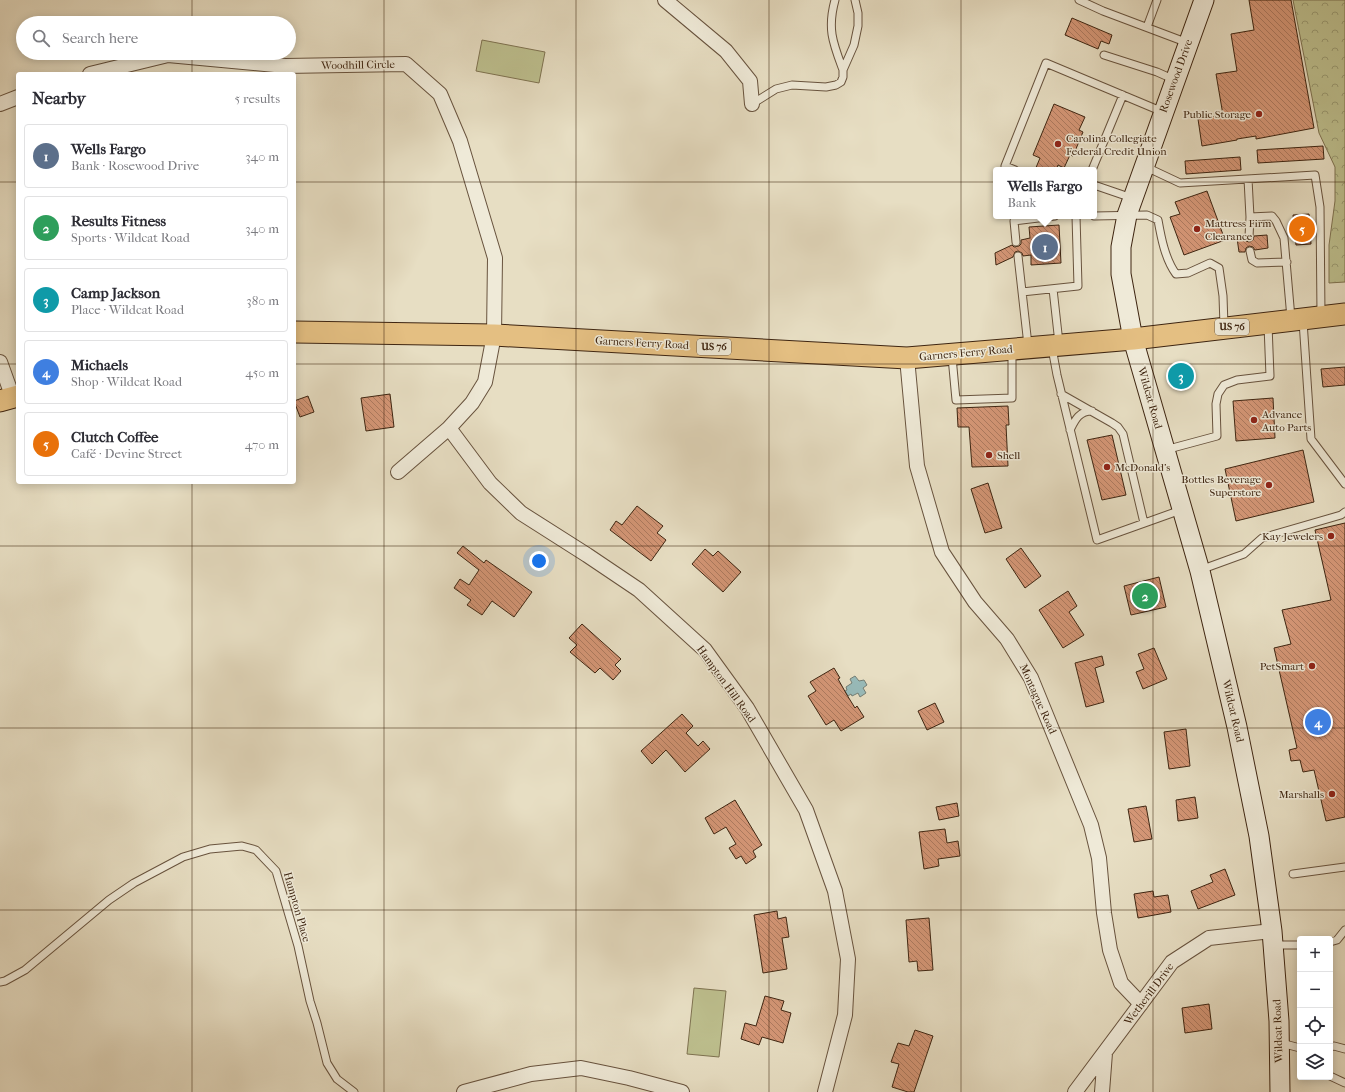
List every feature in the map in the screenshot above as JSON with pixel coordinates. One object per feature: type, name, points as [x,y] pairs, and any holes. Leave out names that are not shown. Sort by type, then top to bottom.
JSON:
[{"type":"main road","name":"Rosewood Drive","points":[[1133,339],[1121,274],[1121,247],[1130,207],[1204,0]]},
{"type":"main road","name":"US 76","points":[[1133,339],[1318,317]]},
{"type":"main road","name":"Garners Ferry Road","points":[[296,332],[494,335],[908,358],[1133,339]]},
{"type":"main road","name":"Wildcat Road","points":[[1133,339],[1200,570],[1247,775],[1259,836],[1273,938],[1280,1042],[1280,1092]]},
{"type":"street","points":[[665,0],[726,52],[750,81],[752,104]]},
{"type":"street","name":"Woodhill Circle","points":[[98,72],[147,60]]},
{"type":"street","name":"Woodhill Circle","points":[[221,60],[285,66],[406,64],[440,94],[460,141],[495,258],[494,335]]},
{"type":"street","points":[[0,104],[16,98]]},
{"type":"street","points":[[398,472],[449,428],[472,403],[485,382],[494,335]]},
{"type":"street","name":"Montague Road","points":[[908,358],[917,466],[942,552],[975,602],[1007,639],[1031,678],[1091,825],[1099,858],[1104,913],[1110,950],[1120,983],[1141,1004]]},
{"type":"street","points":[[0,362],[10,398]]},
{"type":"street","name":"Hampton Hill Road","points":[[449,428],[490,483],[521,513],[588,555],[639,590],[705,650],[746,708],[806,810],[835,891],[848,959],[845,1015],[825,1092]]},
{"type":"street","name":"Wetherill Drive","points":[[1075,1092],[1172,962],[1209,938],[1273,938]]},
{"type":"street","points":[[1102,1092],[1106,1052]]},
{"type":"street","points":[[464,1092],[531,1074],[581,1068],[629,1078],[682,1092]]},
{"type":"lane","points":[[752,104],[776,89],[792,85],[826,87],[836,85],[841,82],[843,70],[833,46],[830,30],[835,0]]},
{"type":"lane","points":[[843,70],[854,45],[858,26],[858,13],[855,0]]},
{"type":"lane","points":[[1079,0],[1103,11],[1188,43]]},
{"type":"lane","points":[[1147,28],[1157,0]]},
{"type":"lane","points":[[1104,55],[1157,72],[1175,80]]},
{"type":"lane","points":[[1008,167],[1005,166],[1046,63],[1163,112]]},
{"type":"lane","points":[[1093,167],[1123,95]]},
{"type":"lane","points":[[1144,166],[1180,183],[1315,175],[1320,207],[1318,317],[1311,439],[1345,484]]},
{"type":"lane","points":[[1248,179],[1250,217],[1249,237]]},
{"type":"lane","points":[[1097,187],[1130,207],[1158,220],[1161,237],[1171,267],[1176,274],[1188,273],[1210,263],[1219,268],[1223,296],[1224,328]]},
{"type":"lane","points":[[1097,215],[1130,207]]},
{"type":"lane","points":[[1250,217],[1272,216],[1276,221],[1284,238],[1287,262],[1318,317]]},
{"type":"lane","points":[[1016,242],[1014,221],[1030,219]]},
{"type":"lane","points":[[1022,292],[1078,286],[1076,219]]},
{"type":"lane","points":[[1250,251],[1252,260],[1258,263],[1287,262]]},
{"type":"lane","points":[[952,354],[956,400],[1012,398],[1020,348],[1022,292],[1018,256]]},
{"type":"lane","points":[[1053,289],[1056,346],[1061,394],[1097,540],[1182,510]]},
{"type":"lane","points":[[1165,450],[1217,436],[1216,404],[1218,394],[1224,385],[1237,380],[1270,376],[1268,323]]},
{"type":"lane","points":[[1061,394],[1118,427],[1123,434],[1144,523]]},
{"type":"lane","points":[[1070,430],[1074,420],[1080,414],[1086,411],[1092,411]]},
{"type":"lane","points":[[1200,570],[1244,554],[1262,538],[1341,515],[1345,512]]},
{"type":"lane","name":"Hampton Place","points":[[0,982],[5,981],[25,970],[109,900],[134,883],[183,857],[210,849],[242,846],[256,850],[276,871],[298,946],[310,1001],[327,1063],[337,1079],[354,1092]]},
{"type":"lane","points":[[1293,874],[1345,867]]},
{"type":"lane","points":[[1333,941],[1337,940],[1345,930]]},
{"type":"lane","points":[[1273,938],[1297,944]]},
{"type":"lane","points":[[1280,1042],[1297,1047]]},
{"type":"lane","points":[[1333,1046],[1345,1049]]},
{"type":"lane","points":[[1333,1077],[1345,1083]]},
{"type":"green space","points":[[1293,0],[1345,0],[1345,282],[1329,283],[1329,245],[1335,201],[1335,167],[1319,133]]},
{"type":"green space","points":[[482,40],[545,52],[539,83],[476,71]]},
{"type":"green space","points":[[694,988],[726,991],[719,1057],[687,1054]]},
{"type":"water","points":[[855,676],[859,681],[864,680],[867,685],[863,688],[866,693],[860,697],[858,693],[848,696],[845,691],[847,690],[846,687],[852,683],[850,679]]},
{"type":"building","points":[[1249,0],[1291,0],[1314,128],[1256,139],[1256,136],[1202,146],[1198,119],[1223,115],[1216,74],[1237,71],[1231,34],[1254,30]]},
{"type":"building","points":[[1072,18],[1112,35],[1109,44],[1101,41],[1098,49],[1065,35]]},
{"type":"building","name":"Carolina Collegiate Federal Credit Union","points":[[1054,104],[1085,117],[1079,130],[1083,132],[1073,156],[1070,155],[1064,167],[1058,165],[1057,167],[1036,167],[1040,158],[1033,155]]},
{"type":"building","points":[[1323,146],[1324,159],[1258,163],[1257,150]]},
{"type":"building","points":[[1240,157],[1241,170],[1186,174],[1185,161]]},
{"type":"building","name":"Mattress Firm Clearance","points":[[1207,191],[1225,240],[1184,255],[1170,217],[1180,214],[1175,202]]},
{"type":"building","points":[[1309,214],[1311,244],[1296,245],[1293,215]]},
{"type":"building","points":[[1059,225],[1061,263],[1031,265],[1031,255],[1023,256],[1022,253],[1018,251],[1015,252],[1013,257],[996,265],[995,253],[1012,245],[1014,247],[1019,246],[1021,244],[1021,240],[1030,238],[1029,227]]},
{"type":"building","points":[[1267,235],[1268,248],[1255,250],[1253,247],[1249,246],[1246,248],[1245,252],[1239,252],[1237,238],[1244,238],[1249,242],[1253,240],[1254,236]]},
{"type":"building","points":[[1345,367],[1345,385],[1323,387],[1321,369]]},
{"type":"building","points":[[390,394],[394,427],[366,431],[361,398]]},
{"type":"building","points":[[308,396],[314,412],[300,417],[296,406],[296,400]]},
{"type":"building","name":"Advance Auto Parts","points":[[1273,398],[1275,438],[1236,441],[1233,401]]},
{"type":"building","points":[[1008,406],[1009,425],[1006,425],[1008,466],[972,467],[969,427],[958,427],[957,408]]},
{"type":"building","name":"McDonald's","points":[[1112,435],[1126,495],[1102,500],[1087,440]]},
{"type":"building","name":"Bottles Beverage Superstore","points":[[1303,450],[1314,502],[1236,521],[1225,469]]},
{"type":"building","points":[[988,483],[1002,528],[985,533],[971,489]]},
{"type":"building","points":[[637,506],[663,526],[657,533],[666,540],[651,561],[610,530],[616,521],[622,525]]},
{"type":"building","points":[[1345,523],[1345,817],[1326,821],[1314,770],[1303,772],[1300,760],[1291,761],[1289,750],[1297,748],[1274,648],[1291,644],[1282,610],[1331,600],[1315,530]]},
{"type":"building","points":[[463,546],[484,563],[486,560],[532,592],[514,617],[492,601],[482,615],[467,605],[471,600],[454,588],[460,579],[469,585],[479,570],[457,553]]},
{"type":"building","points":[[1021,548],[1041,576],[1025,588],[1006,559]]},
{"type":"building","points":[[705,549],[713,556],[718,551],[741,572],[723,592],[692,564]]},
{"type":"building","points":[[1159,577],[1166,607],[1131,615],[1124,586]]},
{"type":"building","points":[[1068,591],[1077,606],[1069,612],[1084,635],[1063,648],[1039,610]]},
{"type":"building","points":[[582,624],[621,659],[615,665],[621,671],[613,680],[600,668],[595,673],[570,652],[577,645],[569,638]]},
{"type":"building","points":[[1154,648],[1167,679],[1143,689],[1136,672],[1144,669],[1138,654]]},
{"type":"building","points":[[1102,656],[1104,665],[1095,668],[1104,702],[1086,707],[1075,663]]},
{"type":"building","points":[[834,668],[847,695],[855,708],[857,706],[864,717],[841,731],[834,720],[826,725],[808,696],[816,691],[810,682]]},
{"type":"building","points":[[935,703],[944,722],[927,730],[918,711]]},
{"type":"building","points":[[682,714],[693,726],[686,733],[698,746],[703,741],[710,749],[685,772],[666,750],[652,764],[641,751]]},
{"type":"building","points":[[1186,729],[1190,766],[1169,769],[1164,732]]},
{"type":"building","points":[[1195,797],[1198,818],[1178,821],[1176,800]]},
{"type":"building","points":[[735,800],[762,845],[753,851],[756,857],[746,864],[741,856],[736,859],[729,848],[736,844],[726,827],[714,834],[705,818]]},
{"type":"building","points":[[957,803],[959,816],[939,820],[936,807]]},
{"type":"building","points":[[1146,806],[1152,839],[1134,842],[1128,809]]},
{"type":"building","points":[[945,829],[947,843],[958,841],[960,856],[938,859],[939,866],[924,869],[919,832]]},
{"type":"building","points":[[1225,869],[1235,895],[1198,909],[1191,891],[1213,882],[1210,875]]},
{"type":"building","points":[[1153,891],[1154,897],[1168,895],[1171,912],[1138,918],[1134,894]]},
{"type":"building","points":[[777,911],[778,919],[786,917],[789,937],[782,938],[787,969],[763,973],[754,915]]},
{"type":"building","points":[[929,918],[933,970],[918,971],[917,961],[909,962],[906,920]]},
{"type":"building","points":[[765,996],[784,1001],[781,1010],[791,1013],[783,1043],[762,1037],[759,1045],[741,1039],[745,1023],[756,1026]]},
{"type":"building","points":[[1209,1004],[1212,1029],[1185,1033],[1182,1008]]},
{"type":"building","points":[[915,1030],[933,1036],[914,1092],[908,1092],[892,1087],[899,1064],[891,1062],[898,1043],[909,1046]]},
{"type":"place","name":"Public Storage","points":[[1259,114]]},
{"type":"place","name":"Carolina Collegiate Federal Credit Union","points":[[1058,144]]},
{"type":"place","name":"Mattress Firm Clearance","points":[[1197,229]]},
{"type":"place","name":"Clutch Coffee","points":[[1302,229]]},
{"type":"place","name":"Wells Fargo","points":[[1045,247]]},
{"type":"place","name":"Camp Jackson","points":[[1181,376]]},
{"type":"place","name":"Advance Auto Parts","points":[[1254,420]]},
{"type":"place","name":"Shell","points":[[989,455]]},
{"type":"place","name":"McDonald's","points":[[1107,467]]},
{"type":"place","name":"Bottles Beverage Superstore","points":[[1269,485]]},
{"type":"place","name":"Kay Jewelers","points":[[1331,536]]},
{"type":"place","name":"Results Fitness","points":[[1145,596]]},
{"type":"place","name":"PetSmart","points":[[1312,666]]},
{"type":"place","name":"Michaels","points":[[1318,722]]},
{"type":"place","name":"Marshalls","points":[[1332,794]]}]
